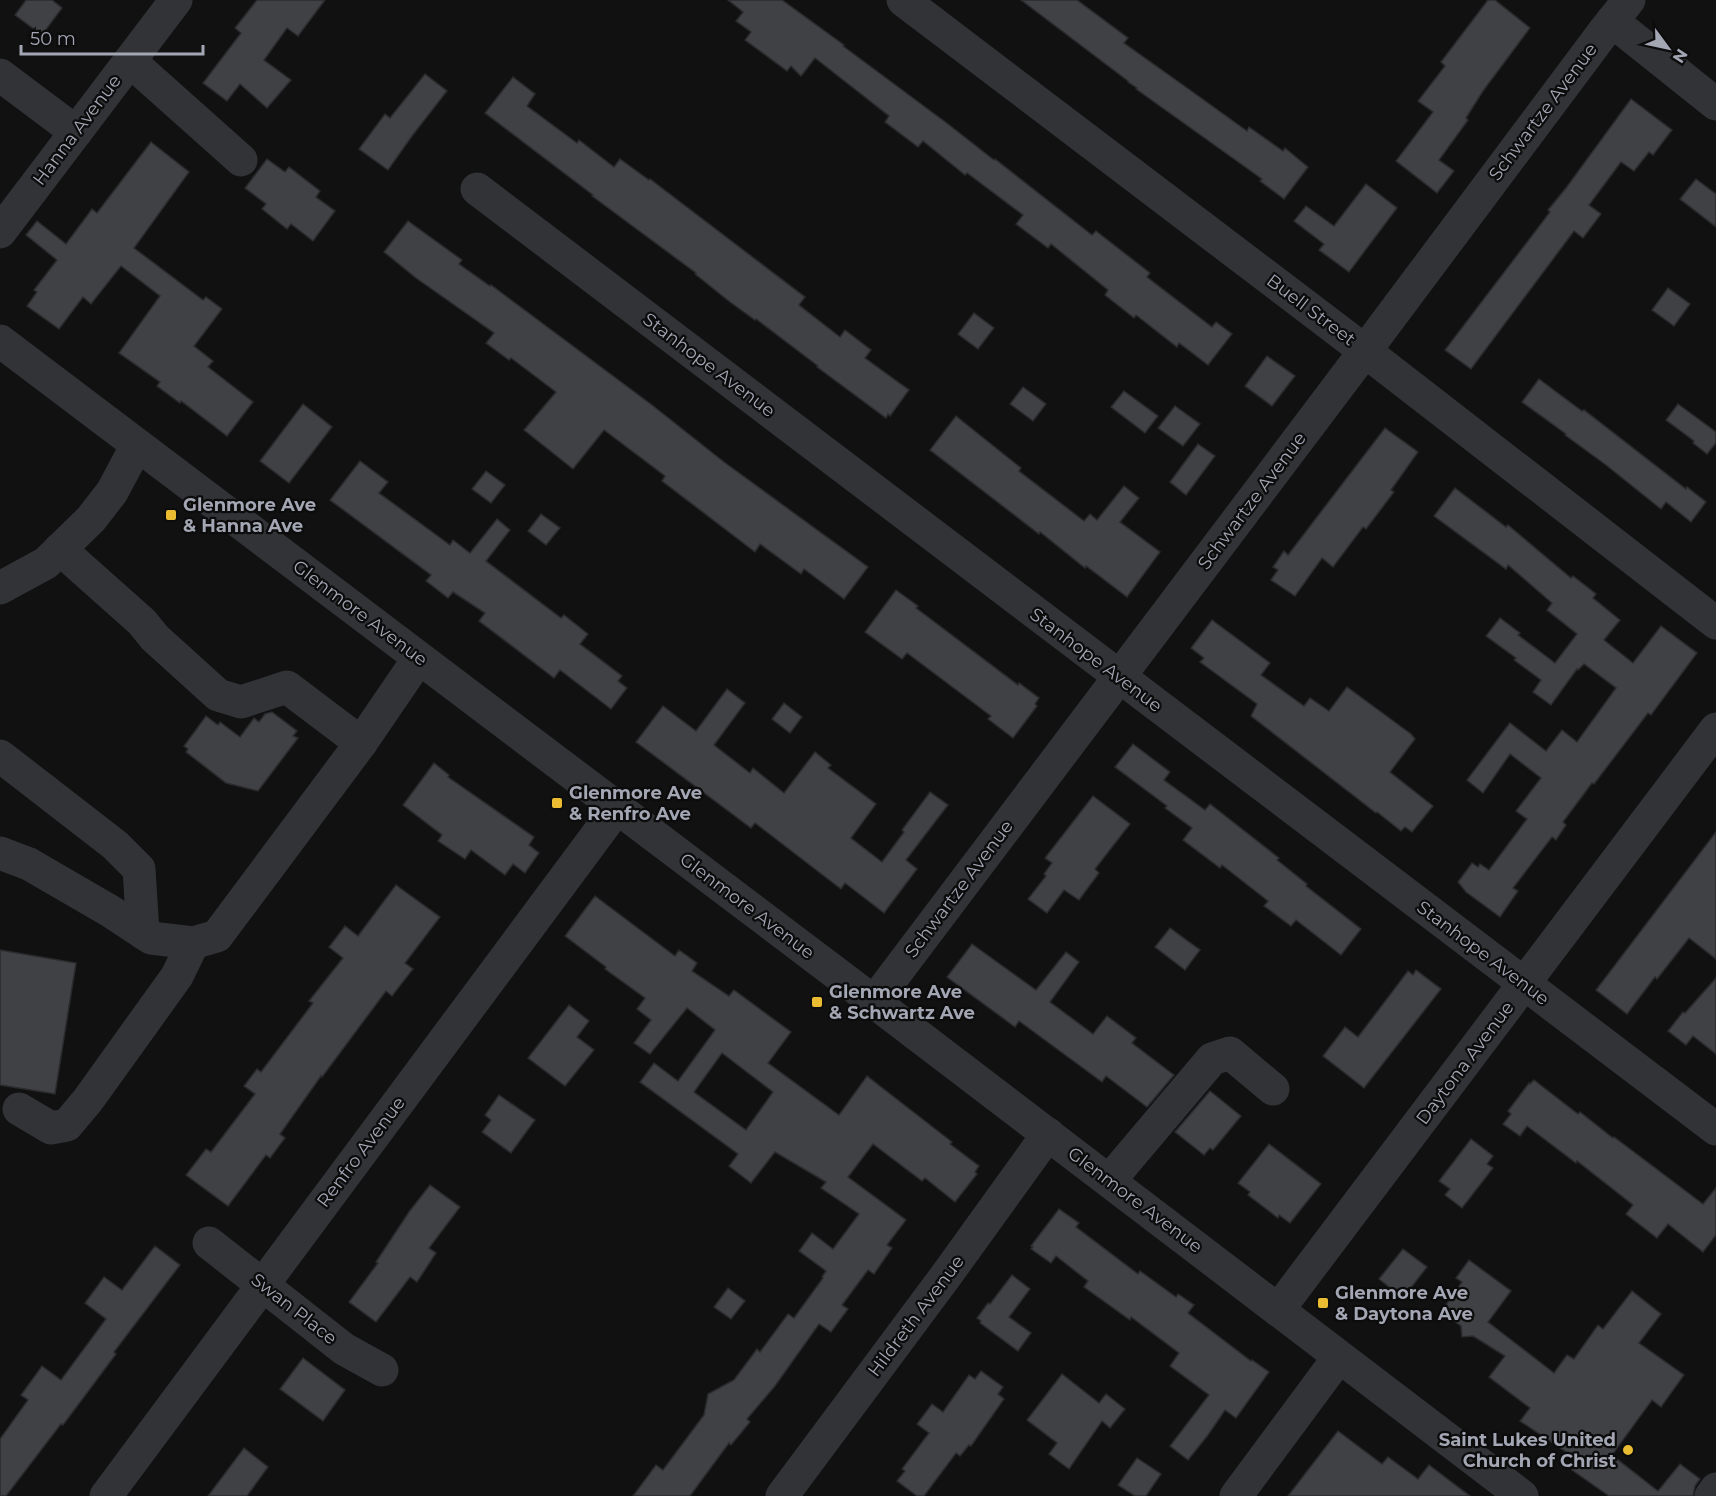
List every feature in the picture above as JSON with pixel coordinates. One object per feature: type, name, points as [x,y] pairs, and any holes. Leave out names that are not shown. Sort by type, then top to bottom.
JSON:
[{"type":"street","name":"Hanna Avenue","points":[[0,232],[176,0]]},
{"type":"street","name":"Buell Street","points":[[903,0],[1365,351],[1716,622]]},
{"type":"street","points":[[1620,10],[1716,104]]},
{"type":"street","name":"Schwartze Avenue","points":[[874,1002],[1620,10]]},
{"type":"street","points":[[130,61],[241,160]]},
{"type":"street","points":[[0,75],[76,132]]},
{"type":"street","name":"Stanhope Avenue","points":[[477,189],[1716,1129]]},
{"type":"street","name":"Glenmore Avenue","points":[[0,341],[1048,1134],[1520,1495]]},
{"type":"street","points":[[0,588],[46,562],[91,519],[112,492],[137,445]]},
{"type":"street","points":[[60,549],[142,622],[155,638],[218,695],[241,702],[286,687],[361,743]]},
{"type":"street","points":[[0,853],[29,864],[110,911],[151,938],[194,943],[217,936],[361,743],[419,658]]},
{"type":"street","name":"Daytona Avenue","points":[[1278,1310],[1716,729]]},
{"type":"street","points":[[0,756],[115,845],[139,869],[143,933]]},
{"type":"street","name":"Renfro Avenue","points":[[106,1496],[617,808]]},
{"type":"street","points":[[19,1109],[51,1128],[67,1125],[88,1100],[177,976],[194,943]]},
{"type":"street","points":[[1109,1181],[1212,1059],[1230,1053],[1273,1089]]},
{"type":"street","name":"Hildreth Avenue","points":[[782,1496],[1048,1134]]},
{"type":"street","name":"Swan Place","points":[[209,1243],[344,1349],[382,1370]]},
{"type":"street","points":[[1236,1496],[1339,1357]]},
{"type":"street","points":[[1711,1496],[1716,1489]]},
{"type":"building","points":[[26,0],[52,0],[62,8],[42,35],[15,15]]},
{"type":"building","points":[[257,0],[325,0],[298,36],[287,28],[264,60],[291,80],[267,108],[240,84],[227,101],[203,83],[241,33],[235,28]]},
{"type":"building","points":[[728,0],[782,0],[995,159],[1092,235],[1096,231],[1150,273],[1147,277],[1212,327],[1216,322],[1232,334],[1208,365],[1179,343],[1177,347],[1136,315],[1134,318],[1105,295],[1108,290],[1051,244],[1048,248],[1016,224],[1023,215],[967,173],[965,175],[923,141],[918,147],[885,122],[889,116],[815,58],[801,76],[791,66],[787,71],[745,40],[751,32],[736,21],[743,12]]},
{"type":"building","points":[[1021,0],[1077,0],[1128,38],[1124,43],[1247,131],[1249,127],[1283,151],[1285,148],[1308,167],[1284,199],[1260,181],[1262,179],[1136,89]]},
{"type":"building","points":[[1488,0],[1495,0],[1530,28],[1483,91],[1466,118],[1468,120],[1439,160],[1454,171],[1437,193],[1396,161],[1433,112],[1418,101],[1445,66],[1441,62]]},
{"type":"building","points":[[425,74],[447,91],[388,170],[359,149],[385,114],[390,118]]},
{"type":"building","points":[[513,77],[535,94],[527,106],[577,143],[579,140],[614,167],[620,159],[650,179],[805,297],[799,305],[840,337],[845,330],[871,350],[865,358],[909,390],[890,416],[888,414],[886,418],[756,319],[730,302],[696,273],[485,113]]},
{"type":"building","points":[[1631,99],[1672,130],[1653,155],[1649,152],[1634,171],[1621,162],[1589,205],[1601,214],[1583,238],[1574,231],[1471,369],[1445,350],[1550,212],[1548,210]]},
{"type":"building","points":[[151,142],[189,172],[134,248],[203,300],[206,297],[222,309],[194,346],[213,361],[208,367],[253,402],[227,436],[157,386],[160,382],[119,353],[160,296],[121,266],[91,304],[83,297],[59,329],[27,306],[37,292],[34,290],[57,260],[26,235],[37,221],[66,244],[92,209],[97,213]]},
{"type":"building","points":[[267,159],[285,172],[289,167],[320,191],[316,197],[335,211],[313,241],[291,224],[287,229],[262,209],[266,204],[245,188]]},
{"type":"building","points":[[1696,179],[1716,194],[1716,227],[1680,199]]},
{"type":"building","points":[[1366,184],[1397,208],[1349,272],[1319,250],[1324,244],[1294,221],[1306,206],[1334,226]]},
{"type":"building","points":[[408,221],[462,260],[459,264],[491,285],[652,405],[724,462],[868,567],[844,599],[804,569],[801,574],[760,544],[755,552],[662,481],[665,476],[604,430],[573,469],[524,430],[556,392],[511,358],[509,360],[486,343],[494,333],[416,278],[384,252]]},
{"type":"building","points":[[1668,288],[1690,304],[1674,326],[1652,310]]},
{"type":"building","points":[[974,313],[994,328],[978,349],[958,334]]},
{"type":"building","points":[[1267,356],[1295,376],[1272,406],[1245,386]]},
{"type":"building","points":[[1539,379],[1706,502],[1691,522],[1666,502],[1661,509],[1522,402]]},
{"type":"building","points":[[1023,387],[1046,404],[1033,421],[1010,404]]},
{"type":"building","points":[[1124,391],[1158,416],[1145,433],[1111,407]]},
{"type":"building","points":[[303,404],[332,427],[289,483],[260,461]]},
{"type":"building","points":[[1678,404],[1716,432],[1716,443],[1707,454],[1666,420]]},
{"type":"building","points":[[1175,406],[1200,424],[1183,446],[1158,428]]},
{"type":"building","points":[[956,416],[1021,468],[1019,471],[1084,521],[1090,514],[1097,520],[1124,486],[1139,498],[1120,522],[1160,552],[1127,597],[1086,566],[1085,568],[1040,532],[1039,534],[930,450]]},
{"type":"building","points":[[1385,428],[1418,452],[1391,490],[1394,492],[1366,529],[1363,527],[1333,567],[1322,558],[1295,596],[1271,580],[1278,570],[1273,567],[1284,551],[1288,555]]},
{"type":"building","points":[[1198,444],[1215,456],[1186,495],[1170,482]]},
{"type":"building","points":[[360,461],[388,482],[379,493],[450,545],[453,540],[470,553],[497,519],[510,530],[486,561],[561,618],[564,615],[588,634],[580,644],[622,676],[618,681],[627,688],[611,709],[560,670],[554,678],[479,621],[485,613],[453,592],[448,598],[426,581],[431,575],[330,500]]},
{"type":"building","points":[[486,471],[505,485],[491,503],[472,489]]},
{"type":"building","points":[[1455,488],[1506,527],[1508,525],[1571,578],[1573,576],[1596,594],[1593,598],[1620,620],[1604,640],[1633,663],[1661,626],[1697,653],[1651,715],[1648,713],[1594,784],[1592,783],[1563,822],[1566,825],[1556,840],[1552,837],[1513,888],[1518,891],[1500,917],[1466,892],[1458,882],[1472,863],[1478,867],[1480,864],[1489,870],[1527,819],[1516,811],[1541,778],[1510,754],[1483,793],[1467,780],[1510,723],[1546,751],[1562,730],[1577,742],[1616,688],[1584,664],[1577,669],[1551,705],[1533,692],[1541,680],[1486,636],[1500,618],[1555,663],[1577,634],[1547,610],[1552,603],[1508,565],[1506,569],[1434,516]]},
{"type":"building","points":[[541,514],[560,528],[546,545],[528,531]]},
{"type":"building","points":[[896,590],[918,606],[916,608],[1018,685],[1019,683],[1039,698],[1035,704],[1037,706],[1013,738],[988,719],[991,716],[907,653],[902,659],[865,632]]},
{"type":"building","points":[[1212,620],[1270,663],[1261,675],[1304,706],[1310,698],[1329,711],[1347,687],[1411,734],[1415,739],[1390,772],[1433,806],[1412,832],[1405,827],[1401,831],[1376,813],[1251,716],[1257,704],[1200,662],[1204,658],[1191,648]]},
{"type":"building","points":[[727,689],[745,703],[714,745],[750,773],[753,768],[784,793],[815,752],[831,765],[828,768],[876,804],[851,838],[882,862],[930,792],[948,805],[906,860],[917,869],[884,913],[845,883],[841,889],[755,823],[751,828],[636,742],[663,706],[696,731]]},
{"type":"building","points":[[784,703],[802,717],[790,733],[772,719]]},
{"type":"building","points":[[272,712],[297,731],[293,736],[298,738],[258,791],[226,783],[186,752],[188,749],[184,746],[206,716],[218,725],[220,722],[240,737],[254,718],[259,722],[265,714]]},
{"type":"building","points":[[1133,744],[1170,772],[1164,780],[1205,810],[1210,804],[1279,858],[1277,860],[1307,884],[1306,886],[1361,929],[1341,955],[1296,920],[1291,926],[1264,906],[1268,901],[1222,865],[1220,868],[1183,840],[1192,828],[1115,767]]},
{"type":"building","points":[[434,763],[449,775],[448,777],[534,837],[529,845],[539,853],[525,873],[513,864],[505,875],[471,850],[465,859],[438,841],[442,835],[403,805]]},
{"type":"building","points":[[1093,796],[1130,824],[1095,869],[1099,873],[1079,900],[1064,890],[1047,913],[1028,899],[1046,876],[1044,874],[1052,863],[1045,858]]},
{"type":"building","points":[[1716,832],[1716,959],[1689,938],[1627,1014],[1596,990]]},
{"type":"building","points":[[396,885],[440,917],[405,963],[413,969],[392,996],[386,991],[280,1134],[285,1138],[270,1158],[266,1155],[228,1206],[186,1175],[206,1149],[211,1152],[255,1094],[244,1086],[257,1069],[261,1072],[313,1003],[309,1001],[343,958],[329,947],[345,926],[358,936]]},
{"type":"building","points":[[595,896],[675,956],[679,950],[697,963],[692,971],[729,996],[734,990],[791,1032],[768,1063],[839,1115],[867,1076],[979,1166],[975,1172],[977,1174],[955,1202],[925,1178],[922,1181],[873,1144],[848,1177],[906,1220],[887,1245],[892,1248],[874,1274],[868,1270],[842,1305],[848,1309],[831,1332],[819,1324],[775,1386],[747,1419],[750,1422],[731,1445],[729,1443],[690,1496],[633,1496],[656,1465],[663,1470],[704,1415],[708,1394],[734,1380],[757,1349],[760,1352],[788,1314],[794,1318],[823,1278],[826,1271],[799,1251],[812,1233],[833,1249],[859,1214],[821,1188],[826,1182],[775,1152],[751,1183],[729,1166],[738,1154],[640,1082],[654,1063],[678,1081],[715,1030],[687,1008],[650,1054],[634,1043],[651,1020],[637,1009],[645,998],[565,936]],"holes":[[[722,1053],[773,1092],[746,1130],[694,1092]]]},
{"type":"building","points":[[1170,928],[1200,950],[1185,970],[1155,947]]},
{"type":"building","points":[[972,944],[1036,990],[1066,952],[1079,962],[1050,1002],[1093,1034],[1107,1016],[1136,1038],[1132,1043],[1174,1075],[1147,1107],[1106,1076],[1102,1082],[1019,1021],[1015,1027],[947,977]]},
{"type":"building","points":[[0,950],[76,963],[55,1094],[0,1085]]},
{"type":"building","points":[[1416,970],[1441,989],[1364,1088],[1323,1056],[1345,1027],[1358,1037],[1408,971],[1413,975]]},
{"type":"building","points":[[1716,978],[1716,1054],[1693,1036],[1686,1045],[1668,1031]]},
{"type":"building","points":[[569,1005],[589,1021],[577,1037],[594,1050],[565,1086],[528,1058]]},
{"type":"building","points":[[1534,1080],[1703,1204],[1716,1188],[1716,1235],[1703,1252],[1668,1224],[1657,1238],[1626,1214],[1633,1205],[1577,1161],[1576,1163],[1527,1126],[1520,1136],[1503,1124],[1511,1114],[1508,1111],[1529,1083]]},
{"type":"building","points":[[1210,1091],[1241,1116],[1213,1150],[1210,1148],[1204,1155],[1175,1132]]},
{"type":"building","points":[[499,1095],[535,1120],[511,1153],[482,1132],[491,1120],[485,1115]]},
{"type":"building","points":[[1471,1139],[1493,1156],[1487,1164],[1493,1168],[1462,1208],[1445,1195],[1450,1189],[1439,1181]]},
{"type":"building","points":[[1269,1144],[1321,1184],[1290,1223],[1279,1215],[1278,1218],[1248,1195],[1250,1192],[1238,1183]]},
{"type":"building","points":[[430,1185],[460,1207],[429,1248],[436,1253],[417,1282],[410,1277],[376,1322],[349,1302],[378,1263],[376,1262],[409,1212]]},
{"type":"building","points":[[1059,1209],[1079,1223],[1076,1227],[1138,1274],[1140,1271],[1176,1297],[1178,1294],[1194,1305],[1188,1313],[1269,1372],[1236,1418],[1225,1410],[1188,1460],[1170,1446],[1209,1395],[1170,1366],[1179,1353],[1131,1317],[1130,1320],[1084,1287],[1088,1281],[1056,1256],[1051,1263],[1031,1249]]},
{"type":"building","points":[[155,1246],[180,1265],[114,1352],[116,1354],[63,1425],[61,1424],[6,1496],[0,1496],[0,1439],[28,1400],[21,1395],[42,1366],[61,1380],[106,1319],[85,1303],[104,1277],[122,1290]]},
{"type":"building","points":[[1403,1249],[1427,1267],[1403,1298],[1379,1279]]},
{"type":"building","points":[[1469,1260],[1511,1291],[1488,1322],[1554,1373],[1567,1355],[1574,1359],[1598,1325],[1603,1329],[1632,1291],[1661,1314],[1639,1343],[1684,1375],[1661,1407],[1652,1400],[1612,1455],[1658,1491],[1680,1464],[1700,1479],[1695,1486],[1693,1496],[1609,1496],[1572,1470],[1578,1460],[1520,1421],[1530,1408],[1489,1377],[1505,1356],[1473,1336],[1462,1337],[1461,1326],[1441,1312],[1462,1282],[1456,1278]]},
{"type":"building","points":[[1012,1275],[1030,1289],[1009,1317],[1031,1333],[1018,1351],[980,1323],[981,1321],[977,1318]]},
{"type":"building","points":[[728,1288],[745,1301],[731,1319],[714,1307]]},
{"type":"building","points":[[303,1358],[345,1390],[323,1421],[280,1389]]},
{"type":"building","points":[[981,1371],[1003,1387],[998,1394],[1004,1399],[971,1446],[969,1445],[960,1456],[956,1453],[924,1496],[917,1496],[897,1481],[905,1471],[902,1469],[929,1433],[917,1424],[932,1404],[943,1412],[969,1375],[975,1379]]},
{"type":"building","points":[[1062,1374],[1099,1403],[1106,1394],[1125,1409],[1110,1428],[1102,1421],[1069,1469],[1049,1454],[1057,1443],[1027,1420]]},
{"type":"building","points":[[1338,1431],[1382,1464],[1388,1457],[1418,1479],[1429,1465],[1470,1496],[1288,1496]]},
{"type":"building","points":[[244,1448],[268,1467],[247,1496],[208,1496]]},
{"type":"building","points":[[1137,1458],[1161,1474],[1146,1496],[1135,1496],[1118,1485]]},
{"type":"place","name":"Glenmore Ave & Hanna Ave","points":[[171,515]]},
{"type":"place","name":"Glenmore Ave & Renfro Ave","points":[[557,803]]},
{"type":"place","name":"Glenmore Ave & Schwartz Ave","points":[[817,1002]]},
{"type":"place","name":"Glenmore Ave & Daytona Ave","points":[[1323,1303]]},
{"type":"place","name":"Saint Lukes United Church of Christ","points":[[1628,1450]]}]
